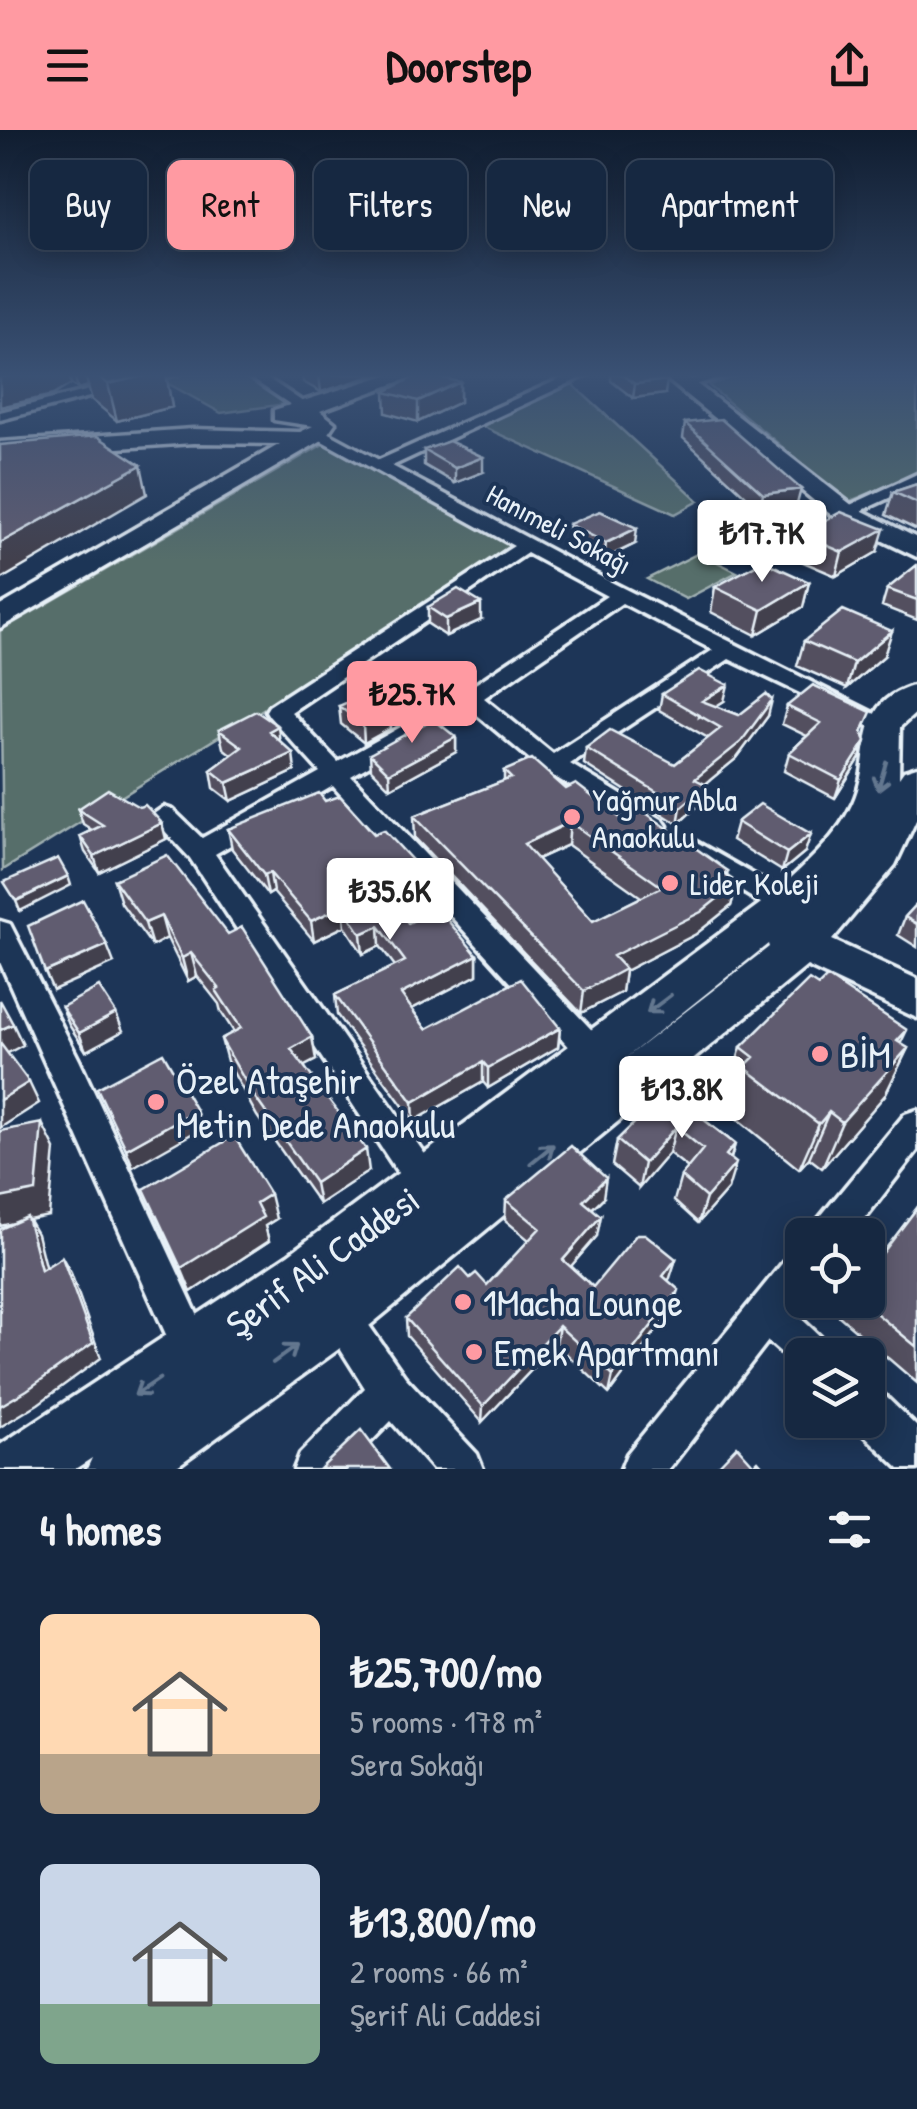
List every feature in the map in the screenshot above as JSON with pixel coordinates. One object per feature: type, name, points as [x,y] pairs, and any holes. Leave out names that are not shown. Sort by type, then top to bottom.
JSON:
[{"type":"street","points":[[0,439],[45,436]]},
{"type":"street","points":[[0,449],[148,436]]},
{"type":"street","points":[[0,599],[226,470],[261,436]]},
{"type":"street","points":[[0,619],[299,436]]},
{"type":"street","name":"Hanımeli Sokağı","points":[[331,436],[379,466],[624,593],[724,652],[900,710]]},
{"type":"street","points":[[379,466],[444,436]]},
{"type":"street","points":[[750,436],[844,512],[917,549]]},
{"type":"street","points":[[844,512],[917,479]]},
{"type":"street","points":[[529,544],[277,712],[594,1053]]},
{"type":"street","points":[[199,851],[470,698],[624,593]]},
{"type":"street","points":[[552,765],[724,652]]},
{"type":"street","points":[[470,698],[552,765],[793,926],[917,1000]]},
{"type":"street","name":"Şerif Ali Caddesi","points":[[20,1469],[195,1354],[426,1185],[594,1053],[793,926],[866,815],[885,776],[900,710]]},
{"type":"street","name":"Şerif Ali Caddesi","points":[[119,1469],[338,1315],[793,926],[876,864],[917,779]]},
{"type":"street","points":[[164,816],[199,851],[426,1185]]},
{"type":"street","points":[[0,932],[63,1060],[195,1354]]},
{"type":"street","points":[[843,1218],[917,1125]]},
{"type":"street","points":[[642,1469],[785,1290]]},
{"type":"street","points":[[767,1313],[793,1338]]},
{"type":"street","points":[[338,1315],[391,1391],[462,1469]]},
{"type":"street","points":[[315,1469],[391,1391]]},
{"type":"street","points":[[885,1425],[917,1456]]},
{"type":"green space","points":[[504,436],[629,436],[699,501],[675,514]]},
{"type":"green space","points":[[770,436],[917,436],[917,474],[848,502]]},
{"type":"green space","points":[[327,442],[522,549],[3,870],[0,631]]},
{"type":"green space","points":[[699,553],[737,572],[686,599],[647,579]]},
{"type":"building","points":[[98,436],[141,465],[0,543],[0,445]]},
{"type":"building","points":[[700,436],[741,436],[801,489],[763,494]]},
{"type":"building","points":[[449,441],[483,457],[455,468],[424,450]]},
{"type":"building","points":[[917,484],[917,503],[893,492]]},
{"type":"building","points":[[600,511],[637,528],[606,543],[569,524]]},
{"type":"building","points":[[841,512],[884,529],[842,552],[800,534]]},
{"type":"building","points":[[763,561],[809,582],[762,610],[715,587]]},
{"type":"building","points":[[917,565],[917,600],[887,589]]},
{"type":"building","points":[[458,589],[481,603],[446,619],[428,607]]},
{"type":"building","points":[[843,610],[892,631],[854,663],[804,641]]},
{"type":"building","points":[[699,670],[728,685],[702,701],[739,715],[766,694],[772,700],[741,742],[695,779],[707,785],[681,807],[586,748],[610,730],[675,764],[721,728],[662,694]]},
{"type":"building","points":[[813,685],[871,712],[862,732],[866,741],[841,780],[789,753],[821,723],[787,706]]},
{"type":"building","points":[[368,693],[390,710],[363,725],[339,706]]},
{"type":"building","points":[[256,711],[278,726],[269,731],[293,753],[227,783],[211,770],[242,747],[219,730]]},
{"type":"building","points":[[433,719],[456,737],[389,773],[370,754]]},
{"type":"building","points":[[532,759],[566,789],[576,784],[619,817],[636,806],[728,871],[724,874],[737,883],[701,912],[613,956],[625,969],[584,991],[414,816],[511,778],[504,771]],"holes":[[[570,822],[662,887],[593,921],[524,844]]]},
{"type":"building","points":[[108,789],[139,807],[145,805],[162,823],[94,856],[80,836],[103,825],[78,809]]},
{"type":"building","points":[[319,793],[325,801],[340,796],[374,834],[384,830],[423,872],[384,889],[408,923],[438,909],[477,955],[401,994],[426,1029],[521,979],[560,1028],[488,1068],[483,1062],[413,1102],[335,995],[405,961],[379,926],[361,934],[343,906],[311,921],[270,873],[264,875],[228,829]]},
{"type":"building","points":[[760,804],[811,834],[787,853],[737,822]]},
{"type":"building","points":[[167,855],[228,934],[242,927],[312,1037],[291,1049],[366,1149],[315,1183],[252,1093],[221,1039],[241,1028],[216,990],[219,988],[191,953],[182,958],[161,916],[145,923],[114,880]]},
{"type":"building","points":[[58,858],[68,876],[16,901],[4,882]]},
{"type":"building","points":[[83,900],[107,945],[45,972],[28,926]]},
{"type":"building","points":[[917,904],[917,924],[905,917]]},
{"type":"building","points":[[827,977],[907,1030],[897,1041],[908,1048],[842,1122],[829,1112],[819,1124],[744,1067],[754,1057],[741,1047],[809,980],[818,986]]},
{"type":"building","points":[[99,987],[116,1013],[79,1033],[62,1007]]},
{"type":"building","points":[[0,1000],[13,1024],[0,1030]]},
{"type":"building","points":[[0,1043],[29,1082],[0,1100]]},
{"type":"building","points":[[163,1053],[196,1110],[126,1149],[97,1088]]},
{"type":"building","points":[[667,1091],[735,1144],[726,1155],[736,1163],[706,1198],[681,1176],[703,1149],[676,1127],[644,1163],[617,1140]]},
{"type":"building","points":[[42,1123],[36,1191],[0,1198],[0,1131]]},
{"type":"building","points":[[234,1136],[270,1194],[256,1203],[263,1217],[181,1268],[144,1189]]},
{"type":"building","points":[[571,1146],[606,1178],[583,1201],[601,1216],[563,1260],[593,1287],[637,1234],[645,1234],[676,1259],[663,1276],[679,1290],[613,1376],[559,1326],[483,1406],[406,1318],[460,1267],[470,1278],[476,1273],[487,1285],[540,1228],[506,1200]]},
{"type":"building","points":[[917,1208],[917,1347],[882,1318],[885,1318],[885,1250]]},
{"type":"building","points":[[27,1217],[41,1270],[62,1257],[93,1343],[0,1406],[0,1229]]},
{"type":"building","points":[[361,1430],[390,1469],[320,1469]]},
{"type":"building","points":[[737,1446],[754,1465],[758,1461],[765,1469],[715,1469]]},
{"type":"place","name":"Yağmur Abla Anaokulu","points":[[572,817]]},
{"type":"place","name":"Lider Koleji","points":[[670,883]]},
{"type":"place","name":"BİM","points":[[820,1054]]},
{"type":"place","name":"Özel Ataşehir Metin Dede Anaokulu","points":[[156,1102]]},
{"type":"place","name":"1Macha Lounge","points":[[463,1302]]},
{"type":"place","name":"Emek Apartmanı","points":[[474,1352]]}]
